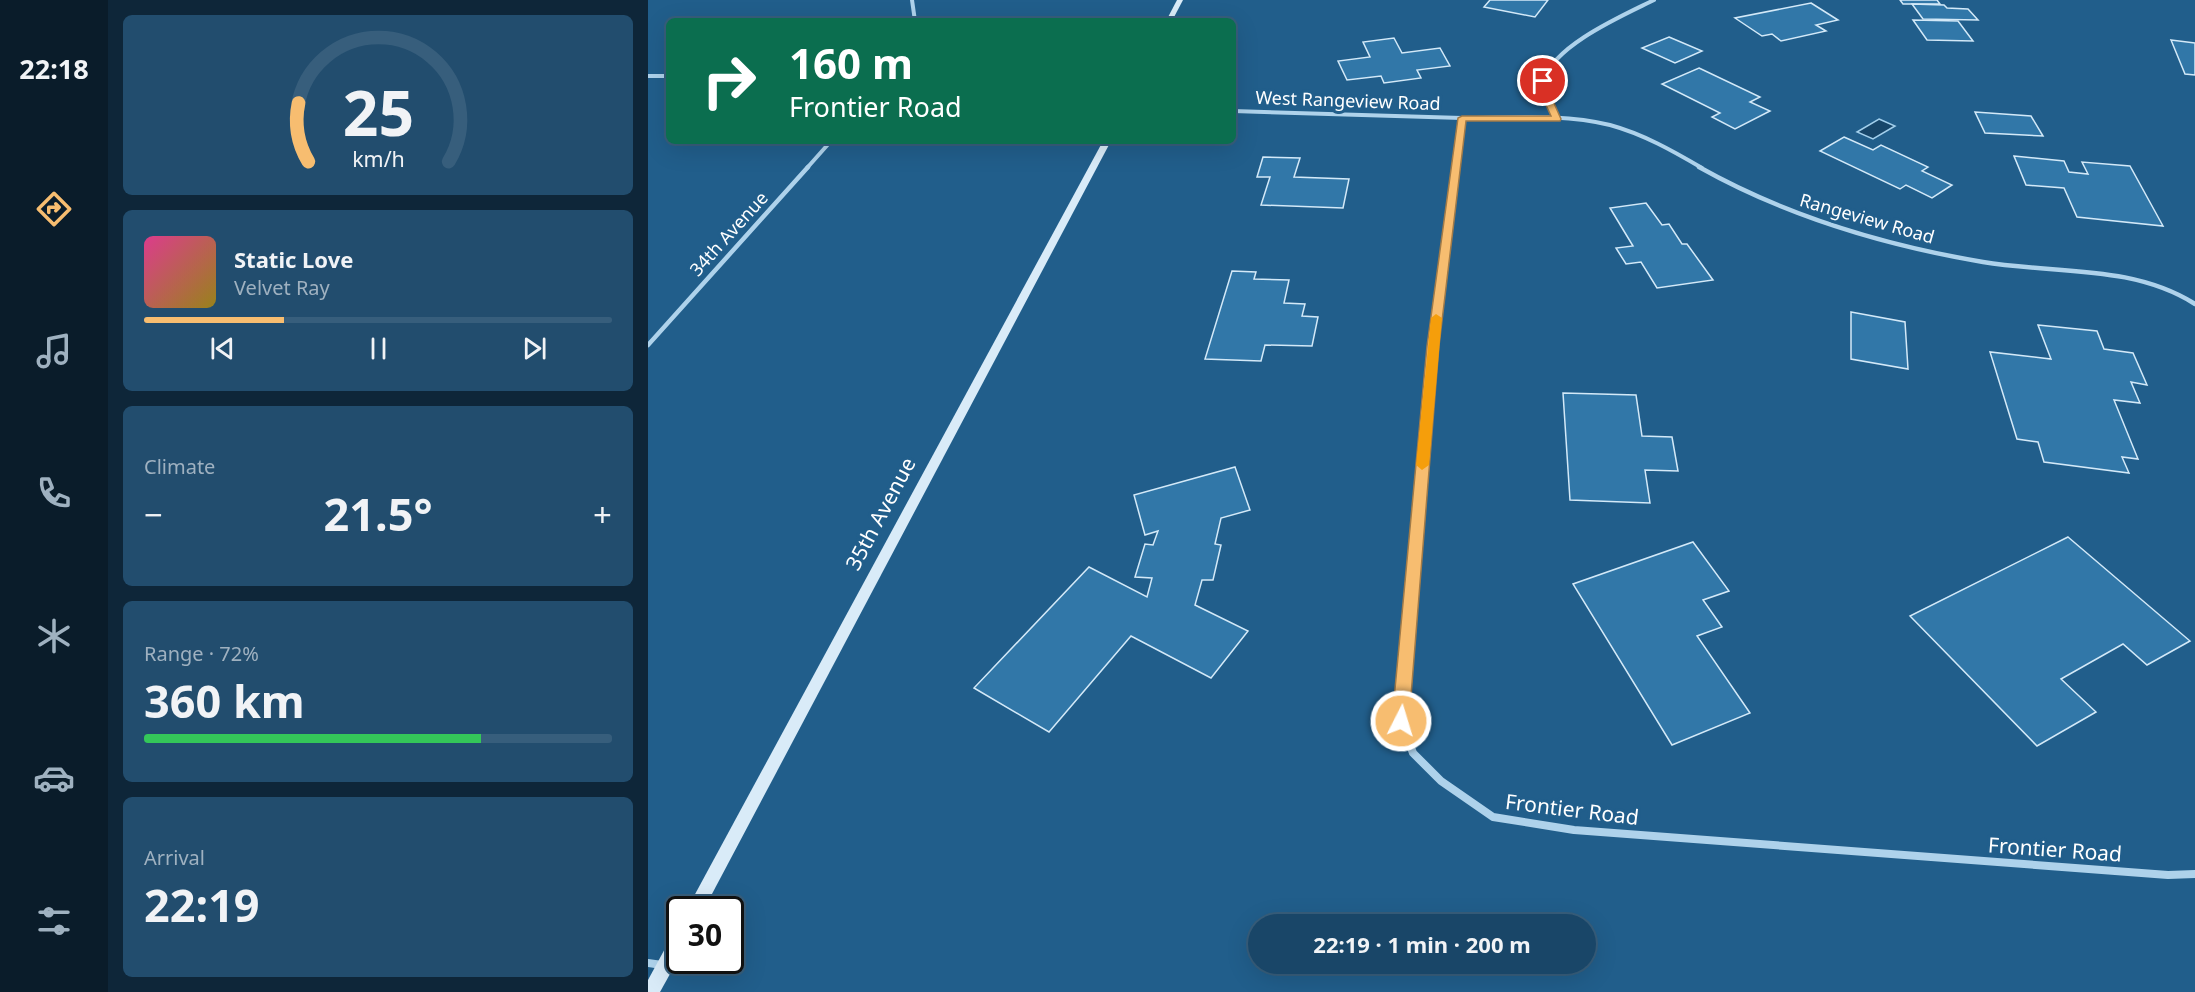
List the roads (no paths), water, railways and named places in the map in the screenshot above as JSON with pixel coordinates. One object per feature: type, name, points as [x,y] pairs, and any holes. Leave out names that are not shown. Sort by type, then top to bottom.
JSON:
[{"type":"main road","points":[[1171,18],[1180,0]]},
{"type":"main road","name":"35th Avenue","points":[[702,896],[1105,144]]},
{"type":"main road","points":[[651,992],[657,964]]},
{"type":"street","points":[[912,0],[915,18]]},
{"type":"street","points":[[1462,118],[1557,119],[1545,94],[1543,81],[1549,66],[1606,24],[1654,0]]},
{"type":"street","points":[[648,76],[666,76]]},
{"type":"street","name":"West Rangeview Road","points":[[1236,111],[1462,118]]},
{"type":"street","name":"Frontier Road","points":[[1462,118],[1433,346],[1401,721],[1413,753],[1441,781],[1493,817],[1574,830],[2168,874],[2195,874]]},
{"type":"street","name":"Rangeview Road","points":[[1557,119],[1598,123],[1629,131],[1760,199],[1814,221],[1902,245],[1987,262],[2131,277],[2186,297],[2195,304]]},
{"type":"street","name":"34th Avenue","points":[[648,345],[828,144]]},
{"type":"water","points":[[1879,119],[1895,126],[1873,139],[1857,132]]}]
